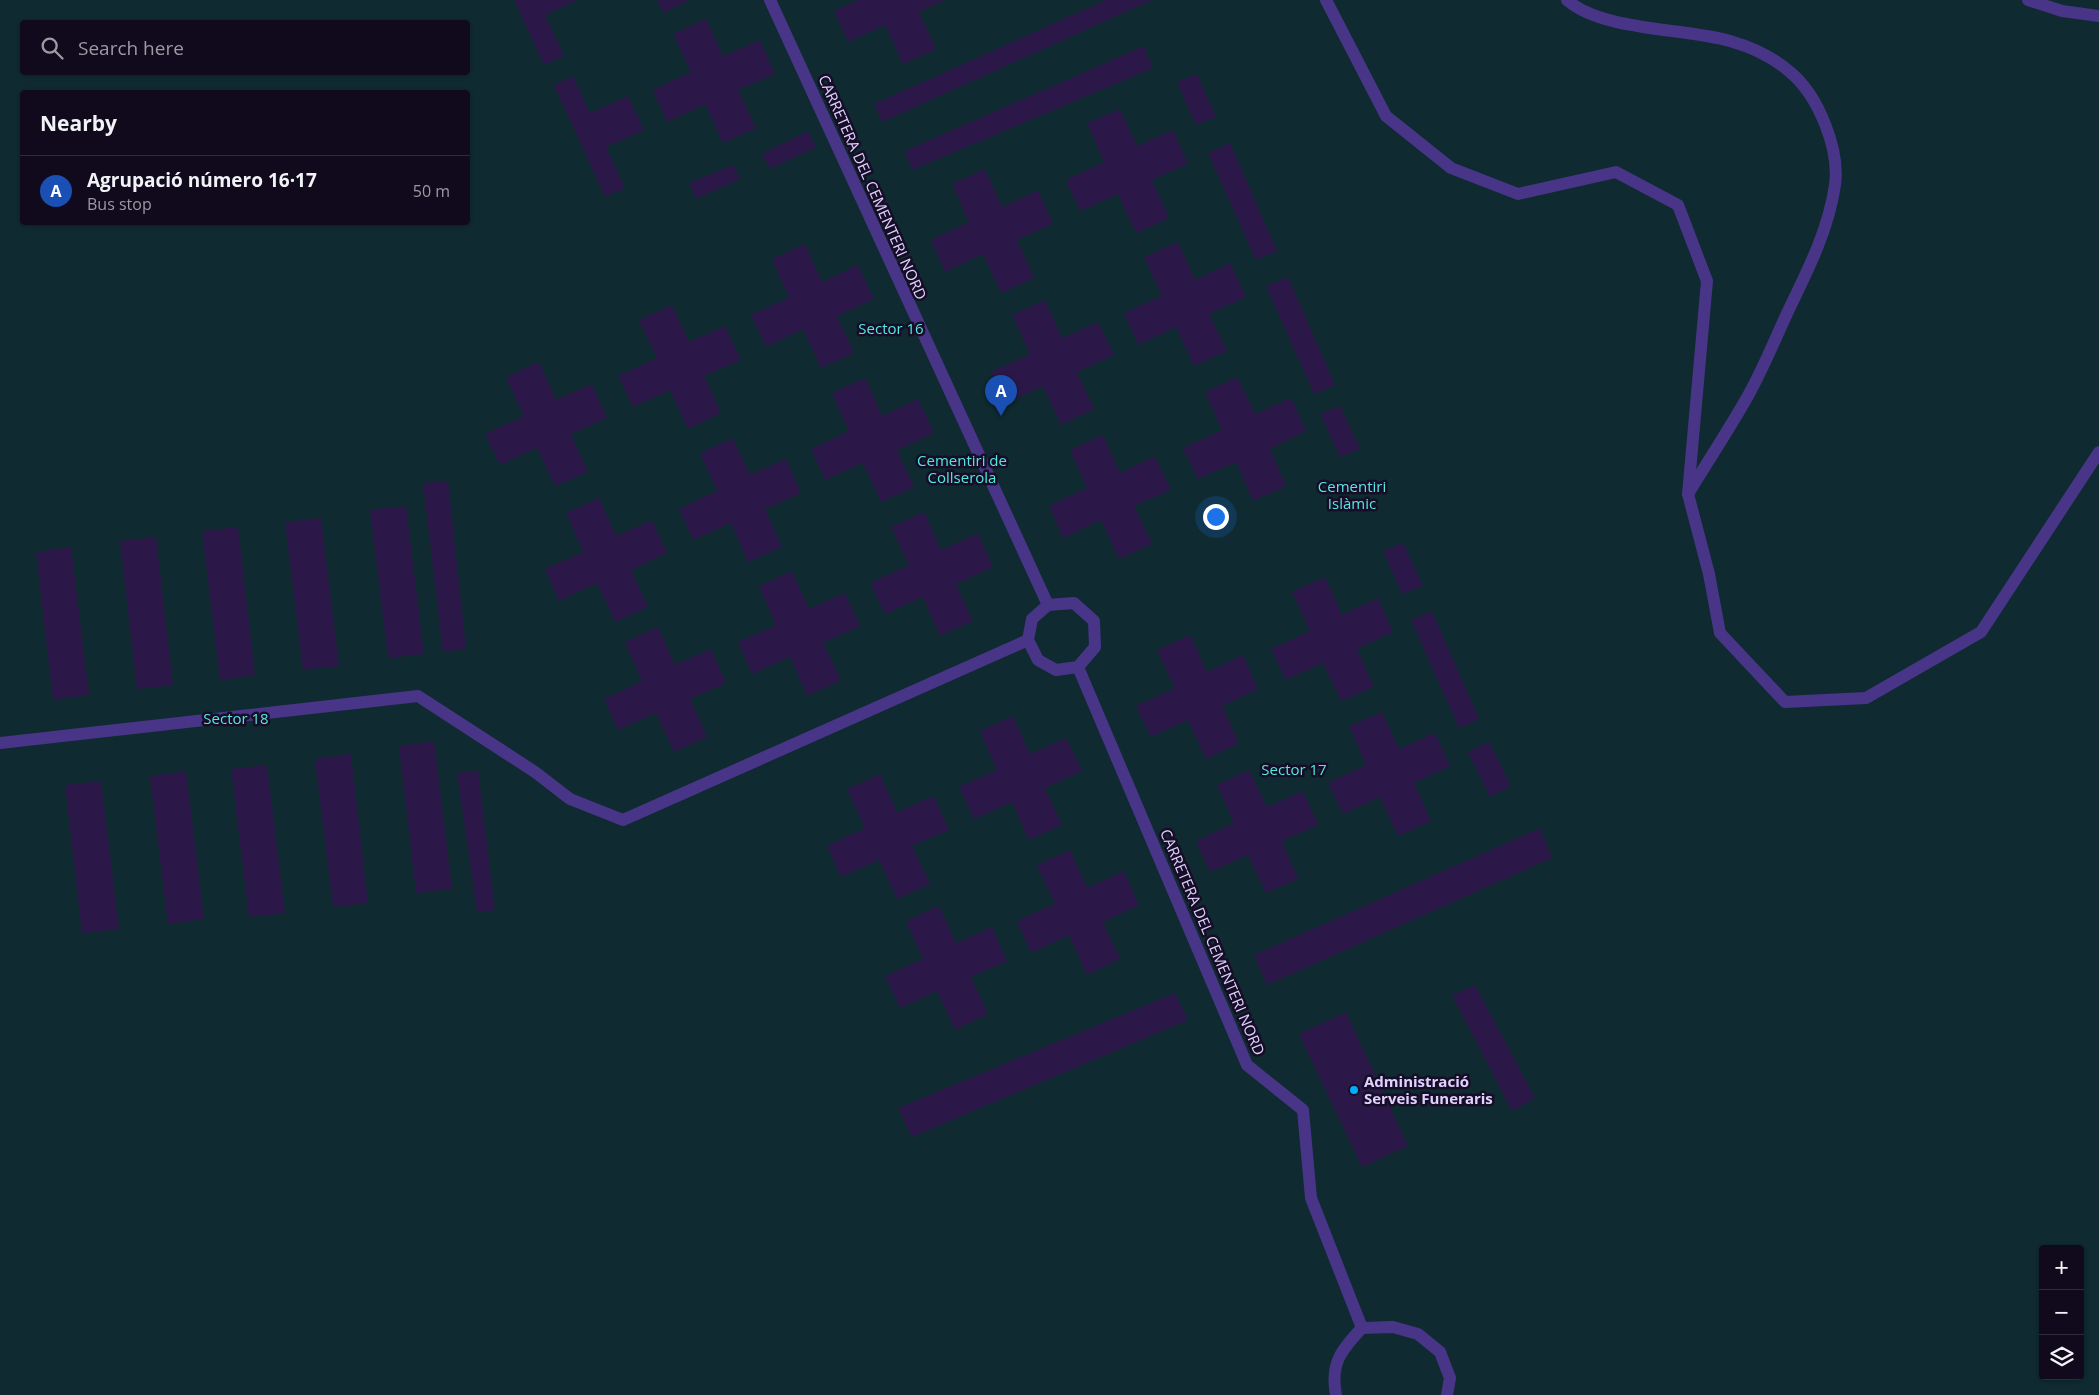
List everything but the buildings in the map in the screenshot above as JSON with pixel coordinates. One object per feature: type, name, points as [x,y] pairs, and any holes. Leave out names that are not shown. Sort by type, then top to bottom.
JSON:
[{"type":"street","name":"CARRETERA DEL CEMENTERI NORD","points":[[770,0],[1048,605]]},
{"type":"street","points":[[1326,0],[1386,116],[1451,168],[1518,194],[1616,172],[1678,205],[1707,281],[1688,494],[1709,574],[1720,633],[1785,702],[1866,698],[1982,632],[2099,452]]},
{"type":"street","points":[[1567,0],[1576,8],[1599,18],[1730,41],[1765,55],[1791,72],[1809,93],[1825,123],[1834,155],[1834,192],[1828,220],[1813,260],[1749,394],[1688,494]]},
{"type":"street","points":[[2028,0],[2062,11],[2099,16]]},
{"type":"street","points":[[1074,603],[1094,621],[1096,647],[1078,667],[1056,670],[1038,660],[1028,640],[1032,619],[1048,605],[1074,603]]},
{"type":"street","points":[[0,743],[418,696],[535,772],[570,799],[623,820],[1028,640]]},
{"type":"street","name":"CARRETERA DEL CEMENTERI NORD","points":[[1078,667],[1246,1065],[1302,1110],[1311,1198],[1362,1328]]},
{"type":"street","points":[[1336,1395],[1333,1377],[1343,1348],[1362,1328],[1393,1327],[1418,1334],[1440,1352],[1450,1378],[1447,1395]]},
{"type":"green space","points":[[0,0],[2099,0],[2099,1395],[0,1395]]},
{"type":"place","name":"Agrupació número 16·17","points":[[1001,416]]},
{"type":"place","name":"Administració Serveis Funeraris","points":[[1354,1090]]},
{"type":"park label","name":"Sector 16","points":[[891,328]]},
{"type":"park label","name":"Cementiri de Collserola","points":[[962,468]]},
{"type":"park label","name":"Cementiri Islàmic","points":[[1352,494]]},
{"type":"park label","name":"Sector 18","points":[[236,718]]},
{"type":"park label","name":"Sector 17","points":[[1294,769]]}]
